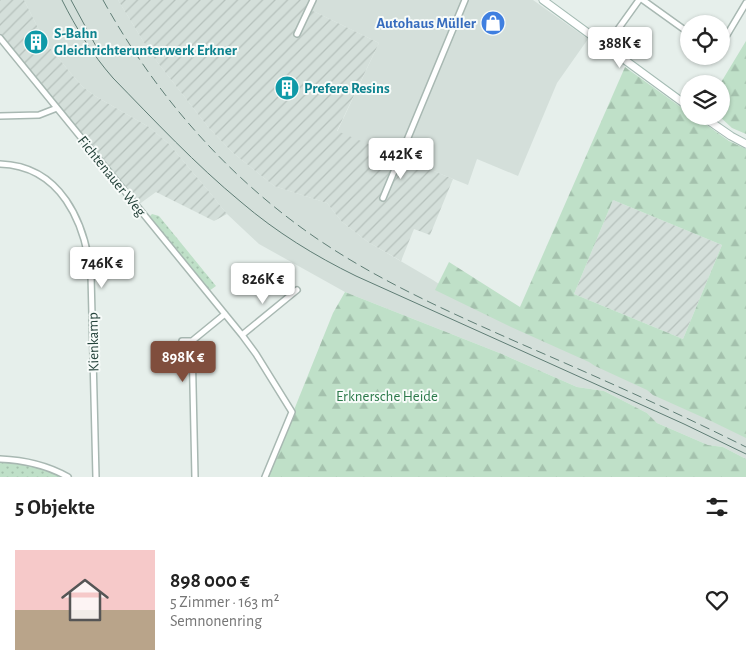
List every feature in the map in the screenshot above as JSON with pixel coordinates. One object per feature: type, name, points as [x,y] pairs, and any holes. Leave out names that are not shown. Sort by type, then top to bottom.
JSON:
[{"type":"main road","points":[[543,0],[680,100]]},
{"type":"main road","points":[[715,125],[746,144]]},
{"type":"street","points":[[296,34],[313,0]]},
{"type":"street","points":[[383,198],[465,0]]},
{"type":"street","points":[[606,46],[641,0],[680,27]]},
{"type":"street","points":[[730,30],[746,3]]},
{"type":"street","name":"Fichtenauer Weg","points":[[0,38],[242,335],[292,412],[265,477]]},
{"type":"street","points":[[0,116],[39,115],[57,108]]},
{"type":"street","name":"Kienkamp","points":[[0,164],[25,168],[41,176],[52,185],[70,205],[89,254],[96,477]]},
{"type":"street","points":[[242,335],[297,290]]},
{"type":"street","points":[[182,341],[192,341],[225,314]]},
{"type":"street","points":[[192,341],[195,477]]},
{"type":"street","points":[[0,459],[36,464],[58,471],[68,477]]},
{"type":"shaded area","points":[[0,0],[24,0],[49,47],[83,87],[149,127],[169,144],[227,214],[214,221],[156,192],[138,205],[3,40],[0,33]]},
{"type":"shaded area","points":[[24,0],[118,0],[151,54],[208,127],[232,152],[274,186],[327,203],[342,222],[368,242],[433,280],[466,302],[746,434],[746,459],[723,447],[708,445],[657,423],[647,413],[604,391],[577,387],[502,354],[345,292],[259,244],[227,214],[169,144],[149,127],[83,87],[49,47]]},
{"type":"shaded area","name":"Prefere Resins","points":[[118,0],[313,0],[309,9],[379,43],[337,131],[453,179],[430,235],[414,229],[401,261],[368,242],[342,222],[327,203],[274,186],[232,152],[208,127],[151,54]]},
{"type":"shaded area","points":[[313,0],[533,0],[588,39],[557,83],[518,176],[477,159],[468,185],[337,132],[379,43],[309,9]]},
{"type":"shaded area","points":[[613,200],[722,245],[683,339],[574,294]]},
{"type":"green space","points":[[746,41],[746,134],[729,125],[730,75],[725,75]]},
{"type":"green space","points":[[625,67],[680,107],[680,125],[707,125],[729,141],[746,149],[746,438],[435,290],[449,262],[520,307]],"holes":[[[613,200],[722,245],[683,339],[574,294]]]},
{"type":"green space","points":[[152,214],[159,216],[216,286],[209,291],[149,217]]},
{"type":"green space","name":"Erknersche Heide","points":[[345,292],[502,354],[577,387],[604,391],[647,413],[657,423],[708,445],[723,447],[746,459],[746,477],[267,477],[333,313]]},
{"type":"green space","points":[[0,462],[33,466],[63,477],[0,477]]},
{"type":"tram line","points":[[62,0],[98,60],[113,78],[224,188],[282,233],[311,252],[356,276],[684,424],[746,454]]},
{"type":"tram line","points":[[71,0],[97,48]]},
{"type":"railway","points":[[103,0],[123,35],[146,68],[170,101],[196,131],[223,161],[252,188],[316,238],[364,268],[415,295],[746,447]]},
{"type":"place","name":"Autohaus Müller","points":[[493,23]]},
{"type":"place","name":"S-Bahn Gleichrichterunterwerk Erkner","points":[[36,42]]},
{"type":"place","name":"Prefere Resins","points":[[287,88]]}]
